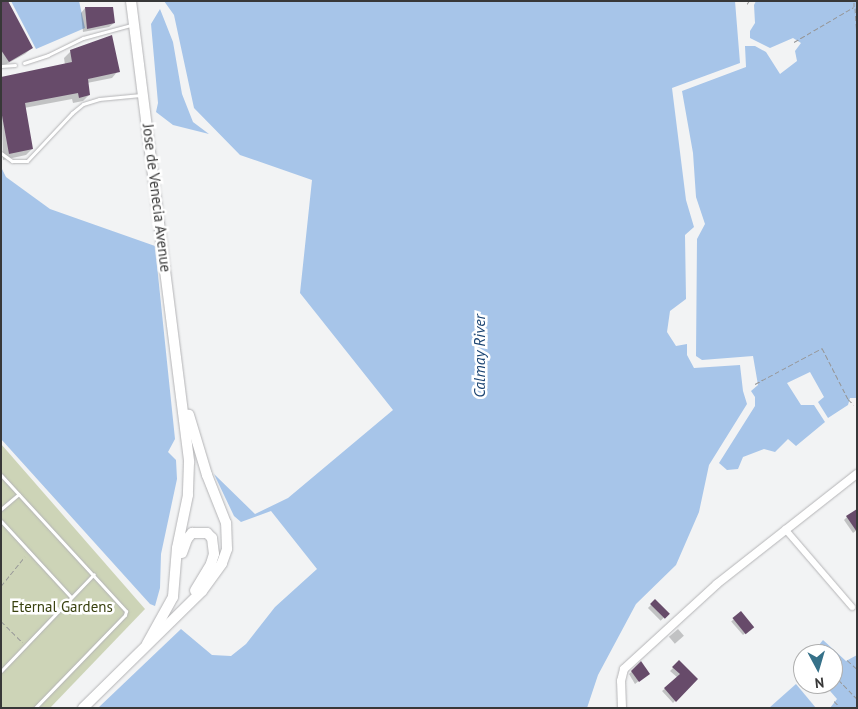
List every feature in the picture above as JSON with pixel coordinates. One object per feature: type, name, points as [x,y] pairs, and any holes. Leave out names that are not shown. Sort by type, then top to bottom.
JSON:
[{"type":"highway","name":"Jose de Venecia Avenue","points":[[131,1],[182,395],[189,475],[177,548],[173,597],[147,644]]},
{"type":"highway","name":"Jose de Venecia Avenue","points":[[82,708],[202,592],[222,562],[228,539],[226,523],[207,474],[182,395]]},
{"type":"highway","points":[[173,597],[177,586],[182,551],[187,539],[192,533],[207,533],[212,538],[214,544],[212,559],[188,605]]},
{"type":"street","points":[[622,708],[621,681],[624,669],[717,584],[857,474]]},
{"type":"street","points":[[785,529],[852,607]]},
{"type":"lane","points":[[24,63],[48,55],[83,38],[134,24]]},
{"type":"lane","points":[[1,66],[15,65]]},
{"type":"lane","points":[[1,154],[12,162],[27,161],[72,113],[83,104],[144,94]]},
{"type":"lane","points":[[1,475],[124,608],[125,615],[35,708]]},
{"type":"lane","points":[[1,509],[19,494]]},
{"type":"lane","points":[[1,521],[71,598]]},
{"type":"lane","points":[[1,671],[24,644],[94,574]]},
{"type":"path","points":[[854,1],[857,37]]},
{"type":"path","points":[[794,42],[854,7]]},
{"type":"path","points":[[755,384],[822,348],[848,399],[854,405]]},
{"type":"path","points":[[1,586],[29,552]]},
{"type":"path","points":[[1,622],[24,644]]},
{"type":"path","points":[[847,660],[857,670]]},
{"type":"path","points":[[843,684],[857,699]]},
{"type":"path","points":[[834,700],[841,708]]},
{"type":"green space","name":"Eternal Gardens","points":[[1,444],[145,609],[50,708],[1,708]]},
{"type":"water","points":[[11,1],[79,1],[85,28],[36,49]]},
{"type":"water","name":"Calmay River","points":[[164,1],[735,1],[740,63],[672,88],[686,200],[694,227],[685,235],[686,299],[670,311],[667,332],[676,346],[687,344],[687,355],[694,368],[740,365],[743,391],[747,404],[709,465],[699,512],[676,565],[636,604],[598,675],[587,708],[98,708],[181,629],[212,655],[231,656],[246,644],[275,607],[317,569],[271,511],[241,522],[234,516],[214,474],[255,514],[288,498],[393,410],[300,293],[312,180],[240,155],[194,108],[174,15]]},
{"type":"water","points":[[756,1],[857,1],[857,398],[850,398],[848,405],[828,418],[818,402],[824,397],[810,372],[787,383],[801,405],[814,405],[825,422],[796,446],[788,439],[775,452],[764,449],[743,457],[738,469],[727,470],[719,463],[755,406],[755,397],[751,391],[758,385],[753,356],[702,360],[696,356],[697,239],[705,224],[696,197],[693,153],[682,91],[746,67],[745,46],[755,46],[766,52],[780,74],[797,61],[795,51],[801,43],[793,38],[770,48],[750,38],[750,31],[755,23],[754,5]]},
{"type":"water","points":[[160,9],[173,42],[182,94],[193,122],[209,134],[173,125],[156,112],[158,103],[151,24]]},
{"type":"water","points":[[1,167],[6,177],[50,209],[155,246],[175,439],[168,452],[176,460],[177,479],[161,554],[160,588],[155,606],[150,604],[1,439]]},
{"type":"water","points":[[857,655],[857,708],[830,708],[837,699],[833,694],[843,694],[843,658],[846,661]]},
{"type":"water","points":[[793,687],[793,694],[804,694],[816,708],[769,708]]},
{"type":"building","points":[[1,1],[8,1],[33,48],[9,62],[1,50]]},
{"type":"building","points":[[85,7],[113,7],[115,23],[87,29]]},
{"type":"building","points":[[112,35],[120,72],[88,79],[90,95],[79,98],[78,93],[25,103],[33,149],[9,154],[1,110],[1,77],[72,62],[70,50]]},
{"type":"building","points":[[857,509],[857,532],[846,516]]},
{"type":"building","points":[[655,599],[670,614],[665,619],[650,604]]},
{"type":"building","points":[[741,611],[754,627],[746,634],[732,618]]},
{"type":"building","points":[[679,660],[698,679],[676,702],[664,688],[680,674],[672,667]]},
{"type":"building","points":[[641,661],[650,674],[639,682],[631,671]]}]
